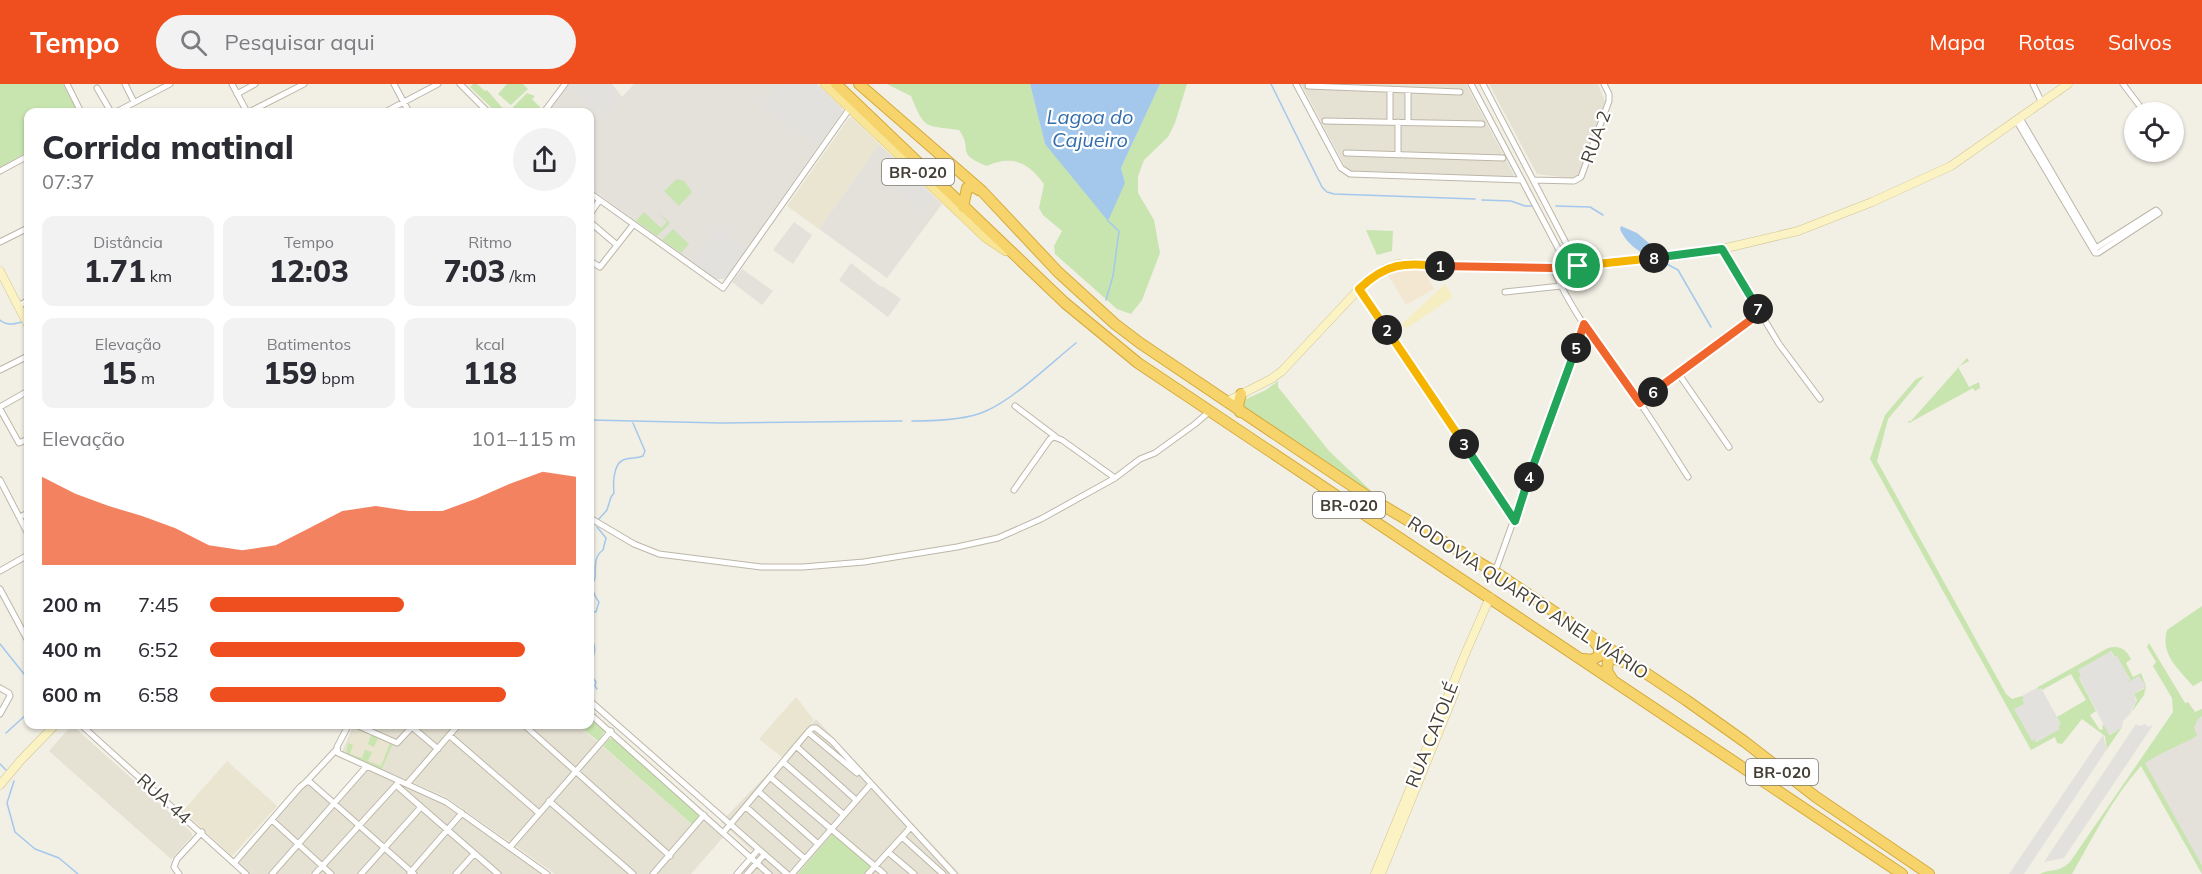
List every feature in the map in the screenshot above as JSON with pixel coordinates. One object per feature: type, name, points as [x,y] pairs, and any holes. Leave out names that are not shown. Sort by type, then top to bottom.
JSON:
[{"type":"highway","name":"RODOVIA QUARTO ANEL VIÁRIO","points":[[836,84],[1015,256],[1111,343],[1250,439],[1492,598],[1902,874]]},
{"type":"highway","name":"RODOVIA QUARTO ANEL VIÁRIO","points":[[859,84],[982,191],[1081,294],[1114,324],[1182,373],[1370,498],[1495,572],[1713,718],[1815,797],[1929,874]]},
{"type":"highway","points":[[963,207],[967,188],[974,187],[982,191]]},
{"type":"highway","points":[[1170,384],[1182,373]]},
{"type":"highway","points":[[1240,394],[1238,405],[1240,412]]},
{"type":"highway","points":[[1250,439],[1260,425]]},
{"type":"highway","points":[[1583,659],[1592,660],[1600,654],[1591,636]]},
{"type":"highway","points":[[1612,679],[1606,669],[1607,662],[1611,658],[1641,670]]},
{"type":"highway","points":[[1871,853],[1880,841]]},
{"type":"main road","name":"BR-020","points":[[825,84],[985,237],[1015,256]]},
{"type":"street","points":[[67,84],[79,108]]},
{"type":"street","points":[[125,84],[134,102]]},
{"type":"street","points":[[123,108],[170,84]]},
{"type":"street","points":[[232,84],[246,108]]},
{"type":"street","points":[[237,94],[255,84]]},
{"type":"street","points":[[256,108],[304,84]]},
{"type":"street","points":[[394,84],[407,108]]},
{"type":"street","points":[[393,108],[438,84]]},
{"type":"street","points":[[460,84],[484,108]]},
{"type":"street","points":[[547,108],[565,84]]},
{"type":"street","points":[[1296,84],[1341,168],[1350,174],[1522,180]]},
{"type":"street","points":[[1471,84],[1568,267]]},
{"type":"street","points":[[1483,84],[1578,266]]},
{"type":"street","name":"RUA 2","points":[[1533,180],[1574,181],[1581,177],[1609,101],[1609,94],[1604,84]]},
{"type":"street","points":[[2033,84],[2042,103]]},
{"type":"street","points":[[1226,402],[1266,382],[1282,371],[1359,289],[1384,269],[1398,264],[1568,267],[1672,257],[1722,249],[1798,231],[1883,198],[1951,166],[2068,84]]},
{"type":"street","points":[[2123,84],[2137,102]]},
{"type":"street","points":[[1308,86],[1390,89],[1397,87],[1408,90],[1460,92]]},
{"type":"street","points":[[97,88],[109,108]]},
{"type":"street","points":[[1390,89],[1390,122]]},
{"type":"street","points":[[1408,90],[1408,123]]},
{"type":"street","points":[[594,197],[723,288],[850,108]]},
{"type":"street","points":[[2018,119],[2095,253],[2157,211],[2158,214],[2120,237]]},
{"type":"street","points":[[1325,121],[1482,124]]},
{"type":"street","points":[[1398,122],[1398,155]]},
{"type":"street","points":[[1346,153],[1503,158]]},
{"type":"street","points":[[0,171],[24,158]]},
{"type":"street","points":[[594,208],[599,201]]},
{"type":"street","points":[[594,225],[617,245]]},
{"type":"street","points":[[594,264],[602,266],[633,225]]},
{"type":"street","points":[[0,242],[24,230]]},
{"type":"street","points":[[1722,249],[1779,344],[1820,399]]},
{"type":"street","points":[[1553,268],[1584,324],[1640,403],[1688,477]]},
{"type":"street","points":[[0,271],[24,316]]},
{"type":"street","points":[[1505,292],[1561,286]]},
{"type":"street","points":[[1359,289],[1515,521]]},
{"type":"street","points":[[19,306],[24,303]]},
{"type":"street","points":[[1640,403],[1760,313]]},
{"type":"street","points":[[1495,572],[1584,324]]},
{"type":"street","points":[[0,370],[24,358]]},
{"type":"street","points":[[1678,373],[1729,447]]},
{"type":"street","points":[[24,395],[0,408],[18,441],[24,442]]},
{"type":"street","points":[[1015,406],[1115,478]]},
{"type":"street","points":[[594,520],[634,544],[663,555],[761,567],[832,565],[909,555],[998,538],[1041,519],[1115,478],[1140,459],[1155,453],[1196,424],[1210,411]]},
{"type":"street","points":[[1014,490],[1050,439],[1056,437]]},
{"type":"street","points":[[0,480],[24,526]]},
{"type":"street","points":[[20,517],[24,515]]},
{"type":"street","points":[[0,571],[24,557]]},
{"type":"street","points":[[0,589],[24,633]]},
{"type":"street","name":"RUA CATOLÉ","points":[[1381,874],[1392,840],[1492,598]]},
{"type":"street","points":[[0,688],[9,693],[10,697],[0,713]]},
{"type":"street","points":[[594,705],[787,874]]},
{"type":"street","points":[[594,717],[769,874]]},
{"type":"street","points":[[510,848],[616,724]]},
{"type":"street","points":[[723,833],[813,728],[826,735],[954,874]]},
{"type":"street","points":[[0,785],[21,759],[51,729]]},
{"type":"street","name":"RUA 44","points":[[86,729],[246,874]]},
{"type":"street","points":[[234,863],[336,750],[346,729]]},
{"type":"street","points":[[366,729],[398,743],[410,729]]},
{"type":"street","points":[[414,729],[438,749]]},
{"type":"street","points":[[407,784],[454,729]]},
{"type":"street","points":[[529,729],[670,856]]},
{"type":"street","points":[[808,732],[865,778]]},
{"type":"street","points":[[450,736],[539,813]]},
{"type":"street","points":[[796,746],[856,800]]},
{"type":"street","points":[[336,750],[398,783],[447,831],[498,874]]},
{"type":"street","points":[[783,762],[843,814]]},
{"type":"street","points":[[272,874],[366,767]]},
{"type":"street","points":[[770,777],[884,874]]},
{"type":"street","points":[[306,782],[310,782],[411,873],[462,813]]},
{"type":"street","points":[[398,783],[407,784],[437,797],[547,874]]},
{"type":"street","points":[[315,874],[398,783]]},
{"type":"street","points":[[792,874],[871,784]]},
{"type":"street","points":[[759,792],[818,844]]},
{"type":"street","points":[[549,801],[633,874]]},
{"type":"street","points":[[361,874],[421,807]]},
{"type":"street","points":[[746,807],[805,859]]},
{"type":"street","points":[[653,874],[704,815]]},
{"type":"street","points":[[272,820],[331,874]]},
{"type":"street","points":[[868,874],[910,828]]},
{"type":"street","points":[[179,874],[174,867],[177,859],[202,832]]},
{"type":"street","points":[[902,837],[943,874]]},
{"type":"street","name":"RUA CATOLÉ","points":[[1375,874],[1392,840]]},
{"type":"street","points":[[737,874],[758,850]]},
{"type":"street","points":[[888,852],[914,874]]},
{"type":"street","points":[[456,874],[474,854]]},
{"type":"street","points":[[747,874],[764,855]]},
{"type":"shaded area","points":[[569,84],[612,84],[622,97],[634,84],[817,84],[843,111],[726,278],[716,279],[594,191],[594,108],[551,108]]},
{"type":"shaded area","points":[[569,84],[612,84],[622,97],[605,116],[566,88]]},
{"type":"shaded area","points":[[771,84],[817,84],[842,108],[843,111],[818,146],[760,105],[773,91]]},
{"type":"shaded area","points":[[1301,84],[1466,84],[1514,175],[1512,177],[1350,173]]},
{"type":"shaded area","points":[[1489,84],[1598,84],[1605,101],[1579,177],[1575,179],[1537,174]]},
{"type":"shaded area","points":[[852,117],[879,144],[819,229],[787,206],[849,118]]},
{"type":"shaded area","points":[[879,144],[942,204],[887,278],[819,229]]},
{"type":"shaded area","points":[[905,169],[934,197],[923,211],[893,187]]},
{"type":"shaded area","points":[[794,222],[812,235],[793,264],[773,250]]},
{"type":"shaded area","points":[[719,226],[746,248],[726,278],[716,279],[693,262]]},
{"type":"shaded area","points":[[851,263],[881,287],[901,299],[888,317],[839,280]]},
{"type":"shaded area","points":[[1400,268],[1422,268],[1434,289],[1406,305],[1387,273]]},
{"type":"shaded area","points":[[742,269],[773,291],[762,305],[732,282]]},
{"type":"shaded area","points":[[2111,651],[2114,657],[2117,656],[2130,679],[2128,682],[2139,676],[2146,686],[2134,694],[2136,702],[2131,713],[2123,721],[2122,727],[2109,735],[2079,677],[2081,676],[2078,670]]},
{"type":"shaded area","points":[[2038,687],[2038,690],[2041,688],[2061,724],[2058,726],[2060,729],[2037,742],[2035,739],[2032,741],[2014,709],[2024,704],[2022,699],[2025,697],[2022,696]]},
{"type":"shaded area","points":[[796,697],[814,720],[783,758],[759,739]]},
{"type":"shaded area","points":[[2202,709],[2202,874],[2141,765],[2178,722]]},
{"type":"shaded area","points":[[816,719],[960,874],[733,874],[752,851],[721,822],[783,758]]},
{"type":"shaded area","points":[[2136,724],[2138,726],[2146,724],[2147,727],[2153,725],[2064,858],[2044,862]]},
{"type":"shaded area","points":[[68,729],[76,729],[192,833],[192,836],[171,859],[49,751]]},
{"type":"shaded area","points":[[352,729],[583,729],[693,825],[701,816],[724,836],[691,874],[555,874],[446,797],[342,752]]},
{"type":"shaded area","points":[[354,729],[360,729],[393,743],[382,769],[346,753],[345,750]]},
{"type":"shaded area","points":[[2103,735],[2107,749],[2024,874],[2009,874]]},
{"type":"shaded area","points":[[227,761],[277,806],[232,856],[183,811]]},
{"type":"shaded area","points":[[366,767],[426,791],[547,874],[246,874],[234,863],[306,782],[334,802]]},
{"type":"green space","points":[[0,84],[63,84],[76,108],[24,108],[24,154],[0,167]]},
{"type":"green space","points":[[477,84],[485,91],[487,90],[503,108],[492,108],[470,87]]},
{"type":"green space","points":[[507,84],[523,84],[528,89],[511,105],[498,94]]},
{"type":"green space","points":[[887,84],[1030,84],[1045,144],[1125,183],[1121,168],[1160,84],[1187,84],[1175,123],[1168,137],[1144,160],[1138,176],[1138,193],[1154,220],[1160,253],[1142,300],[1131,314],[1117,309],[1055,254],[1054,246],[1062,231],[1043,215],[1039,208],[1044,184],[1032,170],[1012,161],[987,166],[977,162],[966,151],[965,142],[959,130],[927,124],[919,115],[911,96]]},
{"type":"green space","points":[[527,93],[535,96],[532,99],[540,108],[514,108]]},
{"type":"green space","points":[[677,179],[684,181],[692,192],[679,206],[664,191]]},
{"type":"green space","points":[[644,212],[661,228],[667,222],[658,212],[670,223],[657,236],[636,221]]},
{"type":"green space","points":[[673,229],[689,244],[681,253],[662,240]]},
{"type":"green space","points":[[1366,230],[1393,231],[1392,251],[1377,255]]},
{"type":"green space","points":[[1958,368],[1969,387],[1979,382],[1980,388],[1975,391],[1973,388],[1909,423],[1908,421],[1911,421]]},
{"type":"green space","points":[[1924,376],[1888,419],[1877,461],[2006,694],[2012,699],[2025,697],[2024,704],[2036,742],[2059,728],[2057,717],[2086,700],[2071,674],[2042,690],[2041,688],[2038,690],[2038,687],[2108,648],[2119,648],[2127,653],[2131,659],[2126,663],[2133,677],[2141,673],[2146,686],[2144,695],[2131,713],[2137,700],[2134,694],[2145,688],[2128,683],[2130,679],[2111,651],[2079,678],[2096,711],[2090,715],[2100,730],[2104,725],[2110,735],[2122,727],[2107,749],[2105,736],[2082,719],[2062,744],[2057,743],[2055,737],[2031,750],[1870,459],[1885,415],[1916,379]]},
{"type":"green space","points":[[1278,381],[1278,387],[1329,451],[1385,504],[1242,408],[1244,400],[1266,390]]},
{"type":"green space","points":[[2202,606],[2202,681],[2193,686],[2168,654],[2167,630]]},
{"type":"green space","points":[[2149,643],[2185,703],[2188,702],[2195,712],[2202,709],[2202,716],[2194,727],[2197,736],[2145,763],[2202,866],[2202,874],[2141,766],[2112,804],[2072,874],[2040,874],[2061,868],[2070,862],[2173,712],[2172,698],[2153,666],[2156,662],[2147,647]]},
{"type":"green space","points":[[594,721],[605,731],[598,741],[583,729],[594,729]]},
{"type":"green space","points":[[359,729],[393,743],[382,769],[346,753],[348,743],[353,745],[350,754],[362,758],[365,750],[372,752],[368,761],[381,766],[390,743],[378,738],[374,747],[368,744],[371,735]]},
{"type":"green space","points":[[613,738],[701,816],[693,825],[603,746]]},
{"type":"green space","points":[[833,833],[873,866],[866,874],[798,874]]},
{"type":"sand","points":[[1445,284],[1453,297],[1406,329],[1402,324]]},
{"type":"water","name":"Lagoa do Cajueiro","points":[[1030,84],[1160,84],[1121,168],[1125,183],[1108,221],[1045,144]]},
{"type":"water","points":[[1621,226],[1637,233],[1650,244],[1651,253],[1648,255],[1631,245],[1622,233]]},
{"type":"waterway","points":[[1271,84],[1322,187],[1327,192],[1475,199]]},
{"type":"waterway","points":[[1482,200],[1511,201],[1532,206]]},
{"type":"waterway","points":[[1556,206],[1590,207],[1603,215]]},
{"type":"waterway","points":[[1106,300],[1113,276],[1119,231],[1108,221]]},
{"type":"waterway","points":[[1663,262],[1678,270],[1711,327]]},
{"type":"waterway","points":[[0,320],[8,324],[22,322]]},
{"type":"waterway","points":[[912,421],[960,418],[986,411],[1020,389],[1076,343]]},
{"type":"waterway","points":[[594,420],[721,423],[902,421]]},
{"type":"waterway","points":[[598,520],[607,510],[614,493],[617,466],[623,460],[643,456],[645,451],[633,423]]},
{"type":"waterway","points":[[594,580],[596,559],[603,550],[606,538],[597,527]]},
{"type":"waterway","points":[[594,594],[599,602],[596,612],[594,612]]},
{"type":"waterway","points":[[0,644],[24,674]]},
{"type":"waterway","points":[[594,644],[594,653]]},
{"type":"waterway","points":[[594,679],[597,689]]},
{"type":"waterway","points":[[6,733],[24,717]]},
{"type":"waterway","points":[[0,764],[6,770]]},
{"type":"waterway","points":[[14,781],[7,803],[15,832],[35,849],[59,858],[78,874]]},
{"type":"route","points":[[1722,249],[1760,313],[1640,403],[1584,324],[1515,521],[1359,289],[1384,269],[1398,264],[1455,267],[1578,266],[1672,257],[1722,249]]}]
